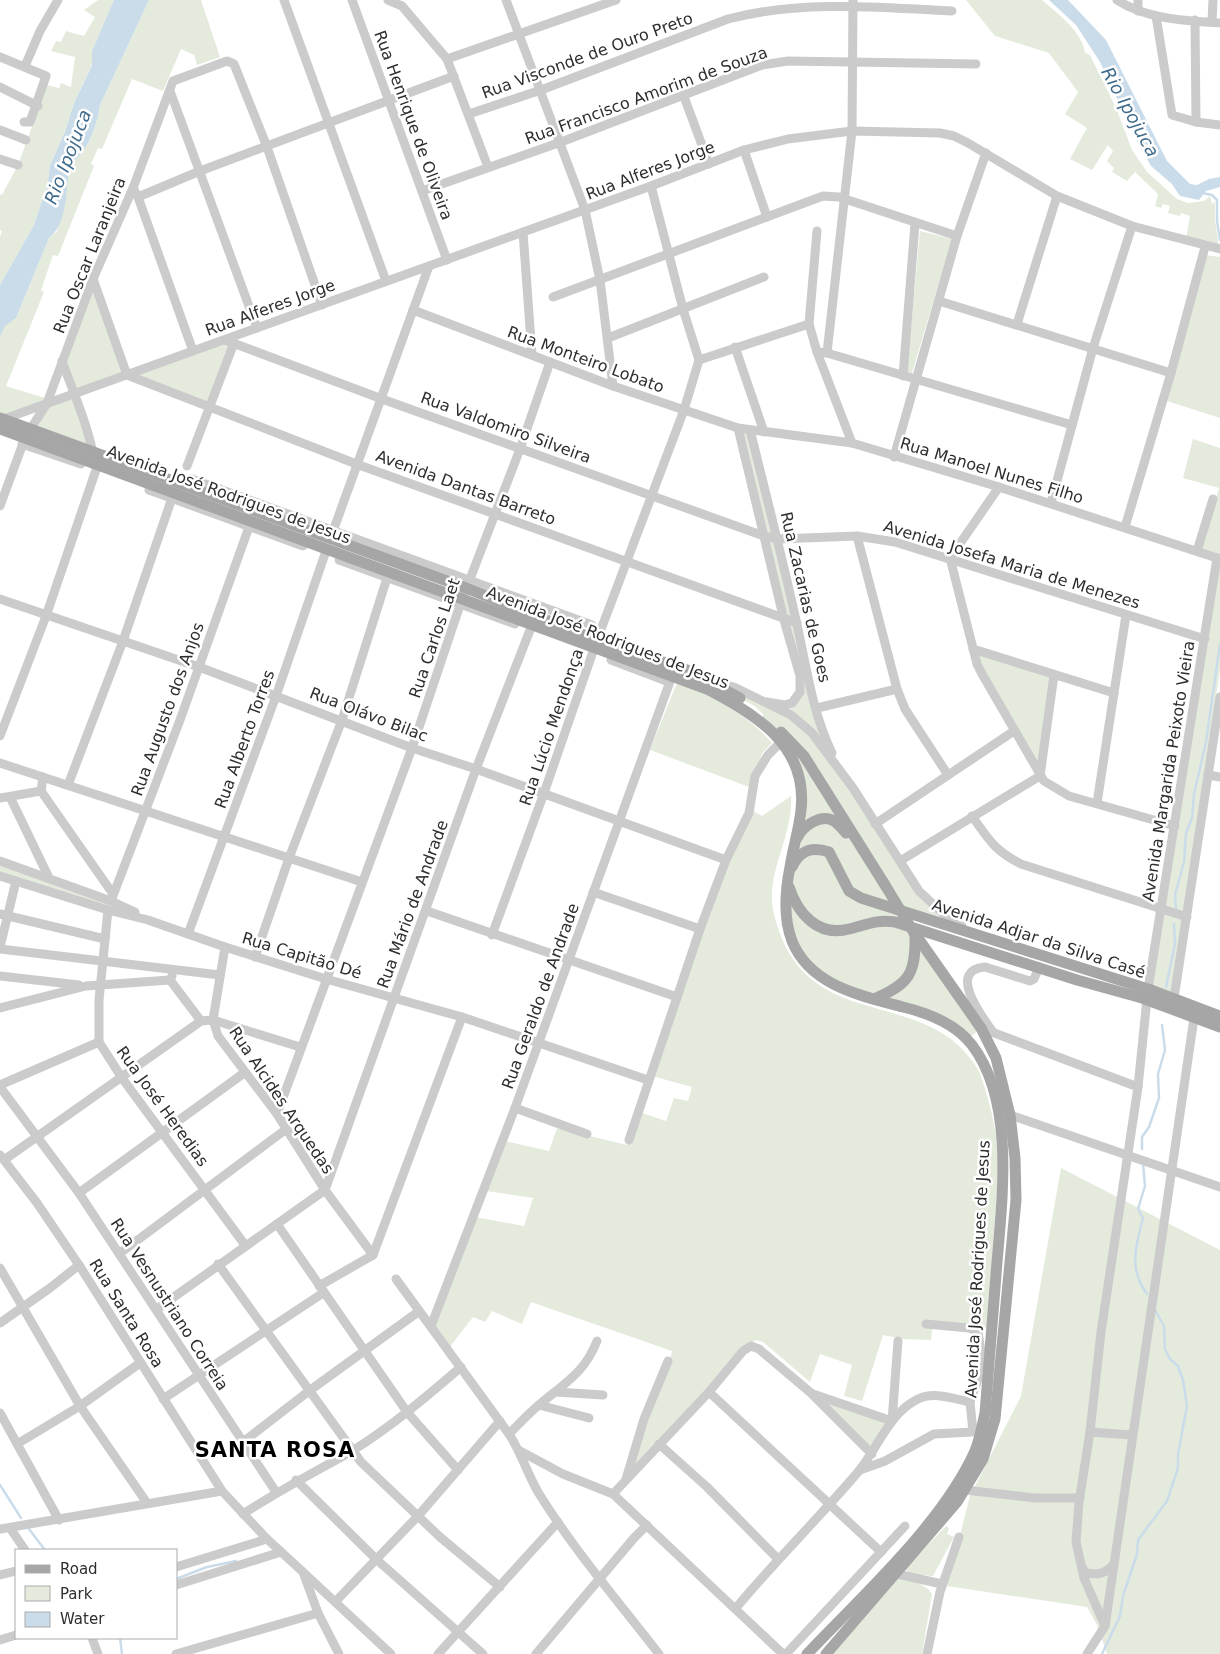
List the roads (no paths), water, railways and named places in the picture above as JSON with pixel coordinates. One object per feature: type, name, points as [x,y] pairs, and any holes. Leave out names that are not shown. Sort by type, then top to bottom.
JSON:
[{"type":"main road","name":"Avenida José Rodrigues de Jesus","points":[[2,422],[26,437],[465,593]]},
{"type":"main road","name":"Avenida José Rodrigues de Jesus","points":[[95,462],[178,483],[332,534],[465,593],[670,679],[707,689],[751,712],[781,742],[797,770],[801,788],[801,808],[788,879],[786,925],[793,944],[803,959],[830,983],[874,999],[934,1016],[972,1044],[987,1073],[999,1114],[1003,1158],[986,1365],[985,1414],[976,1448],[966,1470],[947,1498],[899,1557],[807,1654]]},
{"type":"main road","name":"Avenida José Rodrigues de Jesus","points":[[595,647],[690,671],[711,681],[756,707],[804,756],[914,932],[981,1028],[996,1058],[1010,1115],[1015,1158],[1016,1200],[995,1419],[983,1459],[965,1490],[936,1529],[826,1654]]},
{"type":"main road","points":[[793,848],[800,832],[805,826],[822,819],[833,820],[858,844]]},
{"type":"main road","name":"Avenida Adjar da Silva Casé","points":[[1220,1016],[1174,998],[1148,994],[1039,967],[895,922],[883,920],[848,929],[821,928],[796,907],[788,879],[800,854],[805,851],[820,849],[829,852],[850,891],[867,900],[1148,994],[1194,1018],[1220,1027]]},
{"type":"main road","points":[[874,999],[904,984],[913,969],[914,932]]},
{"type":"street","points":[[25,66],[40,31],[58,0]]},
{"type":"street","points":[[284,0],[386,281]]},
{"type":"street","name":"Rua Henrique de Oliveira","points":[[352,0],[447,260]]},
{"type":"street","points":[[388,0],[402,6],[447,59],[488,167]]},
{"type":"street","points":[[506,0],[585,210],[600,280],[613,386]]},
{"type":"street","points":[[447,59],[616,0]]},
{"type":"street","points":[[1116,0],[1138,11],[1156,16],[1216,23],[1213,0]]},
{"type":"street","points":[[1138,0],[1138,11]]},
{"type":"street","points":[[827,353],[846,199],[852,131],[853,3]]},
{"type":"street","name":"Rua Visconde de Ouro Preto","points":[[469,114],[541,90],[728,19],[756,11],[853,3],[952,10]]},
{"type":"street","points":[[1156,16],[1169,107],[1175,117],[1220,125]]},
{"type":"street","points":[[1194,20],[1196,122]]},
{"type":"street","points":[[0,57],[44,74],[47,79],[38,106],[30,122],[24,122]]},
{"type":"street","points":[[257,328],[170,91],[173,81],[220,63],[231,61],[237,68],[267,147],[322,305]]},
{"type":"street","name":"Rua Francisco Amorim de Souza","points":[[422,191],[561,142],[682,94],[771,63],[976,64]]},
{"type":"street","points":[[138,197],[200,171],[454,76]]},
{"type":"street","points":[[0,87],[38,106]]},
{"type":"street","name":"Rua Oscar Laranjeira","points":[[0,506],[26,437],[47,403],[93,279],[134,188],[170,91]]},
{"type":"street","points":[[682,94],[709,164]]},
{"type":"street","points":[[0,130],[26,140]]},
{"type":"street","name":"Rua Alferes Jorge","points":[[2,422],[47,403],[192,351],[229,341],[257,328],[651,186],[744,150],[788,139],[852,131],[940,133],[954,136],[1057,196],[1132,226],[1220,250]]},
{"type":"street","points":[[744,150],[767,217]]},
{"type":"street","points":[[894,457],[957,236],[986,153]]},
{"type":"street","points":[[0,159],[18,165]]},
{"type":"street","points":[[651,186],[699,360],[809,324]]},
{"type":"street","points":[[134,188],[192,351]]},
{"type":"street","points":[[553,297],[823,196],[846,199],[915,224],[957,236]]},
{"type":"street","points":[[1016,324],[1057,196]]},
{"type":"street","points":[[903,376],[915,224]]},
{"type":"street","points":[[1051,503],[1094,348],[1132,226]]},
{"type":"street","points":[[817,231],[809,324],[817,352],[852,443]]},
{"type":"street","points":[[523,232],[532,356]]},
{"type":"street","points":[[1125,527],[1171,373],[1205,247]]},
{"type":"street","points":[[332,534],[359,464],[429,266]]},
{"type":"street","points":[[608,338],[764,277]]},
{"type":"street","points":[[93,279],[127,374]]},
{"type":"street","points":[[939,301],[1171,373]]},
{"type":"street","name":"Rua Monteiro Lobato","points":[[413,310],[613,386],[738,428],[750,430]]},
{"type":"street","points":[[188,466],[210,407],[229,341]]},
{"type":"street","name":"Rua Valdomiro Silveira","points":[[229,341],[520,449],[764,536],[778,539]]},
{"type":"street","points":[[735,347],[764,432]]},
{"type":"street","points":[[817,352],[827,353],[1072,425]]},
{"type":"street","name":"Rua Lúcio Mendonça","points":[[492,935],[626,562],[684,410],[699,360]]},
{"type":"street","points":[[0,736],[46,616],[95,462],[80,404],[74,394],[62,361]]},
{"type":"street","name":"Rua Carlos Laet","points":[[276,1114],[412,748],[465,593],[520,449],[550,362]]},
{"type":"street","name":"Avenida Dantas Barreto","points":[[127,374],[359,464],[784,620],[797,623]]},
{"type":"street","points":[[80,404],[93,387]]},
{"type":"street","name":"Rua Zacarias de Goes","points":[[738,428],[784,620],[800,676],[800,692],[789,704],[755,698]]},
{"type":"street","name":"Rua Manoel Nunes Filho","points":[[750,430],[852,443],[1051,503],[1218,559]]},
{"type":"street","name":"Rua Zacarias de Goes","points":[[750,430],[778,539],[807,675],[827,741],[840,768]]},
{"type":"street","name":"Avenida José Rodrigues de Jesus","points":[[95,462],[172,498],[387,578],[465,593],[592,625]]},
{"type":"street","points":[[999,487],[950,558],[973,649],[982,674],[1040,776],[1060,792],[1175,826]]},
{"type":"street","points":[[68,785],[124,641],[172,498]]},
{"type":"street","points":[[1197,552],[1213,499]]},
{"type":"street","name":"Rua Augusto dos Anjos","points":[[112,897],[146,811],[250,527]]},
{"type":"street","points":[[857,536],[897,690],[905,708],[948,775]]},
{"type":"street","name":"Avenida Josefa Maria de Menezes","points":[[778,539],[857,536],[895,542],[1205,639]]},
{"type":"street","name":"Rua Alberto Torres","points":[[188,934],[276,696],[325,554]]},
{"type":"street","name":"Avenida Margarida Peixoto Vieira","points":[[1105,1626],[1079,1563],[1076,1542],[1080,1498],[1090,1432],[1101,1332],[1138,1087],[1148,994],[1218,559]]},
{"type":"street","points":[[255,957],[289,858],[342,720],[387,578]]},
{"type":"street","name":"Avenida José Rodrigues de Jesus","points":[[465,593],[530,630],[595,647]]},
{"type":"street","name":"Rua Olávo Bilac","points":[[0,599],[199,667],[412,748],[476,768],[726,860]]},
{"type":"street","points":[[1097,802],[1126,615]]},
{"type":"street","name":"Rua Mário de Andrade","points":[[325,1190],[427,911],[476,768],[530,630]]},
{"type":"street","points":[[973,649],[1114,693]]},
{"type":"street","points":[[1040,776],[1054,675]]},
{"type":"street","name":"Rua Geraldo de Andrade","points":[[431,1326],[570,960],[670,679]]},
{"type":"street","points":[[711,681],[734,687],[802,723],[840,768],[919,891],[950,920],[987,940]]},
{"type":"street","points":[[817,708],[897,690]]},
{"type":"street","points":[[1174,998],[1220,697]]},
{"type":"street","points":[[875,824],[1014,731]]},
{"type":"street","points":[[628,1140],[700,929],[726,860],[749,813],[756,776],[768,755],[781,742]]},
{"type":"street","points":[[0,763],[362,882]]},
{"type":"street","points":[[1208,775],[1220,777]]},
{"type":"street","points":[[900,862],[972,816],[1040,776]]},
{"type":"street","points":[[43,777],[41,791],[112,897]]},
{"type":"street","points":[[41,791],[5,798],[49,878]]},
{"type":"street","points":[[972,816],[1002,854],[1021,864],[1187,917]]},
{"type":"street","name":"Rua Capitão Dé","points":[[0,861],[112,897],[148,920]]},
{"type":"street","name":"Rua Capitão Dé","points":[[0,876],[108,910],[148,920],[326,979],[462,1017],[648,1080]]},
{"type":"street","points":[[16,881],[4,915],[0,948],[220,975]]},
{"type":"street","points":[[593,892],[700,929]]},
{"type":"street","name":"Rua José Heredias","points":[[108,910],[100,986],[99,1042],[122,1078],[245,1245]]},
{"type":"street","points":[[427,911],[492,935],[677,997]]},
{"type":"street","points":[[4,915],[105,939]]},
{"type":"street","name":"Rua Alcides Arquedas","points":[[225,947],[213,1020],[218,1036],[276,1114],[325,1190],[373,1255]]},
{"type":"street","points":[[993,1032],[970,995],[968,986],[972,972],[978,968],[985,967],[1030,981],[1034,979],[1039,967]]},
{"type":"street","points":[[170,980],[174,969]]},
{"type":"street","points":[[0,976],[86,986],[170,980]]},
{"type":"street","points":[[170,980],[201,1021]]},
{"type":"street","points":[[0,1008],[86,986]]},
{"type":"street","points":[[163,1399],[267,1331],[321,1290],[373,1255],[462,1017]]},
{"type":"street","points":[[1087,1654],[1105,1626],[1170,1169],[1194,1018]]},
{"type":"street","points":[[2,1158],[122,1078],[201,1021],[213,1020],[300,1047]]},
{"type":"street","points":[[981,1028],[1138,1087]]},
{"type":"street","points":[[0,1086],[99,1042]]},
{"type":"street","points":[[79,1193],[244,1073]]},
{"type":"street","name":"Rua Vesnustriano Correia","points":[[0,1086],[79,1193],[276,1492]]},
{"type":"street","points":[[515,1108],[587,1134]]},
{"type":"street","points":[[1010,1115],[1220,1187]]},
{"type":"street","points":[[119,1254],[286,1130]]},
{"type":"street","name":"Rua Santa Rosa","points":[[2,1158],[37,1203],[78,1265],[222,1491],[267,1539],[303,1572]]},
{"type":"street","points":[[157,1309],[325,1190]]},
{"type":"street","points":[[277,1224],[321,1290],[366,1350],[407,1412],[458,1470]]},
{"type":"street","points":[[218,1264],[361,1462],[418,1516],[500,1587]]},
{"type":"street","points":[[0,1323],[23,1308],[78,1265]]},
{"type":"street","points":[[0,1268],[80,1406],[147,1503]]},
{"type":"street","points":[[396,1280],[509,1434],[520,1451],[537,1490],[558,1522],[659,1654]]},
{"type":"street","points":[[243,1442],[309,1391],[418,1312]]},
{"type":"street","points":[[859,1470],[885,1461],[934,1434],[973,1432],[970,1402],[986,1365],[982,1343],[976,1329],[926,1324]]},
{"type":"street","points":[[509,1434],[539,1404],[556,1392],[587,1363],[597,1341]]},
{"type":"street","points":[[892,1421],[898,1341]]},
{"type":"street","points":[[613,1494],[709,1392],[743,1351],[752,1346],[759,1349],[810,1393],[872,1454]]},
{"type":"street","points":[[625,1482],[644,1419],[668,1361]]},
{"type":"street","points":[[17,1444],[80,1406],[140,1363]]},
{"type":"street","points":[[243,1514],[296,1480],[352,1450],[407,1412],[461,1367]]},
{"type":"street","points":[[556,1392],[603,1395]]},
{"type":"street","points":[[709,1392],[881,1552]]},
{"type":"street","points":[[810,1393],[892,1421]]},
{"type":"street","points":[[736,1608],[777,1558],[830,1504],[859,1470],[904,1406],[928,1395],[970,1402]]},
{"type":"street","points":[[539,1404],[589,1418]]},
{"type":"street","points":[[0,1413],[59,1520]]},
{"type":"street","points":[[336,1601],[418,1516],[500,1421]]},
{"type":"street","points":[[1090,1432],[1132,1435]]},
{"type":"street","points":[[659,1444],[707,1487],[777,1558]]},
{"type":"street","points":[[520,1451],[563,1474],[613,1494],[784,1654],[905,1526]]},
{"type":"street","points":[[296,1480],[376,1560],[483,1654]]},
{"type":"street","points":[[965,1490],[1035,1498],[1080,1498]]},
{"type":"street","points":[[0,1529],[222,1491]]},
{"type":"street","points":[[438,1654],[558,1522]]},
{"type":"street","points":[[536,1654],[647,1525]]},
{"type":"street","points":[[10,1528],[24,1549]]},
{"type":"street","points":[[927,1654],[942,1584],[959,1537]]},
{"type":"street","points":[[178,1566],[267,1539]]},
{"type":"street","points":[[236,1550],[243,1565]]},
{"type":"street","points":[[178,1584],[282,1552]]},
{"type":"street","points":[[1079,1563],[1086,1573],[1094,1574],[1108,1571],[1113,1564]]},
{"type":"street","points":[[0,1575],[15,1571]]},
{"type":"street","points":[[303,1572],[391,1654]]},
{"type":"street","points":[[303,1572],[318,1613],[339,1654]]},
{"type":"street","points":[[897,1574],[942,1584]]},
{"type":"street","points":[[176,1654],[318,1613]]},
{"type":"street","points":[[0,1640],[15,1636]]},
{"type":"street","points":[[92,1639],[98,1654]]},
{"type":"water","name":"Rio Ipojuca","points":[[114,0],[149,0],[100,105],[91,138],[82,153],[70,164],[65,204],[60,223],[49,238],[16,318],[5,326],[0,337],[0,285],[34,225],[48,182],[50,165],[65,132],[74,103],[92,65],[92,51]]},
{"type":"water","name":"Rio Ipojuca","points":[[1049,0],[1068,0],[1106,40],[1167,161],[1190,184],[1197,185],[1209,179],[1220,177],[1220,187],[1206,191],[1199,200],[1180,196],[1172,184],[1151,166],[1139,145],[1100,62],[1076,25]]},
{"type":"waterway","points":[[1202,193],[1212,195],[1217,200],[1217,221],[1220,240]]},
{"type":"waterway","points":[[1176,909],[1175,895],[1184,862],[1186,833],[1192,818],[1194,794],[1206,742],[1220,644]]},
{"type":"waterway","points":[[1166,987],[1175,944],[1174,924]]},
{"type":"waterway","points":[[1142,1149],[1142,1137],[1149,1127],[1159,1098],[1158,1074],[1165,1050],[1162,1025]]},
{"type":"waterway","points":[[1143,1163],[1145,1186],[1138,1209],[1143,1218],[1135,1257],[1137,1275],[1147,1294]]},
{"type":"waterway","points":[[1102,1654],[1120,1616],[1123,1596],[1137,1554],[1138,1540],[1167,1501],[1178,1468],[1178,1454],[1187,1406],[1183,1380],[1178,1366],[1170,1359],[1165,1349],[1164,1326],[1155,1310]]},
{"type":"waterway","points":[[0,1485],[21,1518]]},
{"type":"waterway","points":[[29,1529],[44,1549]]},
{"type":"waterway","points":[[178,1578],[207,1567],[236,1561]]},
{"type":"waterway","points":[[120,1639],[122,1654]]},
{"type":"district","name":"SANTA ROSA","points":[[275,1450]]}]
